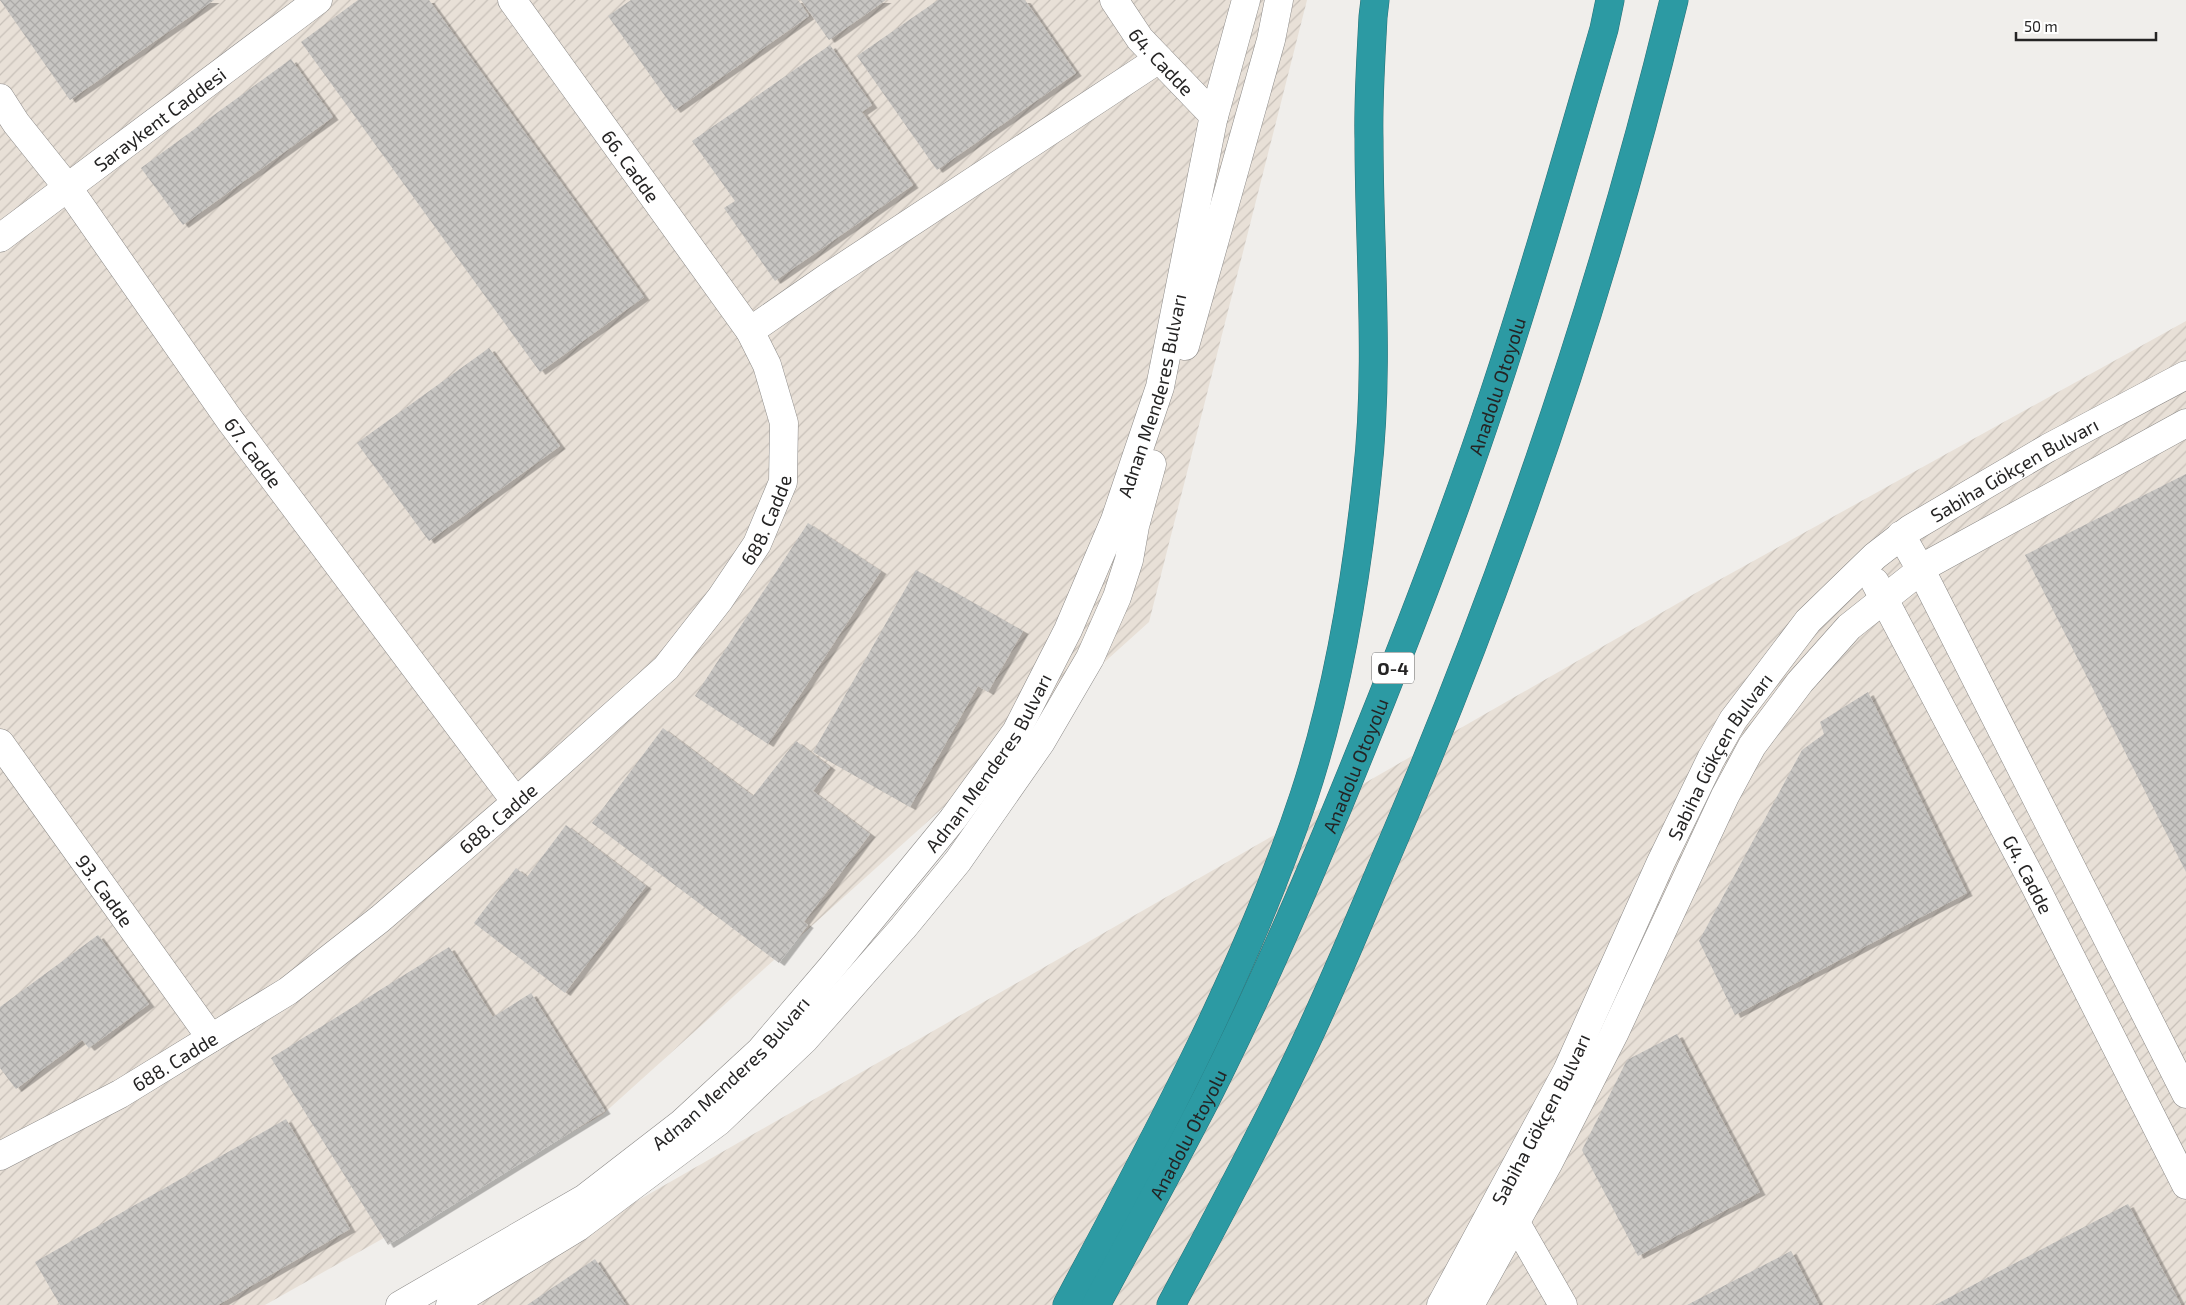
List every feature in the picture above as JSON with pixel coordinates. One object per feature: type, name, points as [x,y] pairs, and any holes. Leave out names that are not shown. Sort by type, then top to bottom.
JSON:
[{"type":"highway","points":[[1067,1305],[1203,1041],[1250,941],[1277,875],[1305,792],[1333,689],[1353,583],[1368,477],[1374,399],[1374,304],[1368,137],[1373,17],[1376,0]]},
{"type":"highway","name":"Anadolu Otoyolu","points":[[1096,1305],[1207,1096],[1239,1028],[1300,896],[1396,661],[1492,401],[1542,241],[1604,29],[1610,0]]},
{"type":"highway","points":[[1171,1305],[1292,1072],[1411,799],[1462,675],[1503,566],[1597,288],[1674,0]]},
{"type":"street","name":"Saraykent Caddesi","points":[[0,238],[318,0]]},
{"type":"street","name":"66. Cadde","points":[[512,0],[750,331]]},
{"type":"street","name":"64. Cadde","points":[[1114,0],[1140,38],[1214,116]]},
{"type":"street","name":"Adnan Menderes Bulvarı","points":[[400,1305],[585,1198],[682,1123],[760,1051],[954,819],[1016,732],[1068,630],[1115,520],[1160,387],[1214,116],[1246,0]]},
{"type":"street","points":[[450,1305],[519,1264],[593,1215],[718,1122],[805,1039],[958,861],[1041,742],[1090,658],[1118,597],[1129,560],[1135,526],[1271,40],[1280,0]]},
{"type":"street","points":[[750,331],[845,266],[1159,59]]},
{"type":"street","name":"67. Cadde","points":[[0,98],[16,123],[68,188],[229,419],[516,802]]},
{"type":"street","name":"688. Cadde","points":[[0,1156],[120,1094],[304,979],[380,919],[516,802],[666,668],[720,599],[757,544],[783,482],[784,423],[767,365],[750,331]]},
{"type":"street","name":"Sabiha Gökçen Bulvarı","points":[[1470,1305],[1505,1216],[1567,1071],[1665,854],[1733,720],[1808,621],[1865,566],[1901,535],[2048,448],[2186,375]]},
{"type":"street","name":"Sabiha Gökçen Bulvarı","points":[[1441,1305],[1505,1216],[1549,1162],[1614,1034],[1725,796],[1752,746],[1768,722],[1817,662],[1849,627],[1921,570],[2186,423]]},
{"type":"street","points":[[1901,535],[1921,570],[2186,1094]]},
{"type":"street","name":"G4. Cadde","points":[[1865,566],[1884,598],[2034,884],[2186,1185]]},
{"type":"street","name":"93. Cadde","points":[[0,743],[211,1038]]},
{"type":"street","points":[[1505,1216],[1563,1305]]},
{"type":"shaded area","points":[[0,0],[1307,0],[1149,622],[602,1115],[265,1305],[0,1305]]},
{"type":"shaded area","points":[[2186,321],[2186,1305],[456,1305],[1701,590]]},
{"type":"building","points":[[0,0],[214,0],[70,100]]},
{"type":"building","points":[[358,0],[429,0],[644,297],[540,372],[301,42]]},
{"type":"building","points":[[631,0],[798,0],[809,16],[675,110],[608,16]]},
{"type":"building","points":[[801,0],[886,0],[829,40]]},
{"type":"building","points":[[938,0],[1025,0],[1076,73],[937,170],[857,56]]},
{"type":"building","points":[[830,45],[872,105],[862,112],[913,185],[775,281],[724,208],[735,201],[692,141]]},
{"type":"building","points":[[291,59],[333,117],[183,225],[141,168]]},
{"type":"building","points":[[489,348],[560,446],[429,541],[357,443]]},
{"type":"building","points":[[2186,474],[2186,872],[2025,555]]},
{"type":"building","points":[[808,523],[881,571],[768,744],[695,696]]},
{"type":"building","points":[[916,570],[1023,631],[988,692],[978,686],[910,807],[813,752]]},
{"type":"building","points":[[1868,692],[1967,893],[1735,1015],[1699,941],[1802,750],[1824,734],[1820,722]]},
{"type":"building","points":[[663,728],[753,796],[796,741],[830,767],[813,791],[870,834],[804,922],[808,925],[779,963],[592,823]]},
{"type":"building","points":[[566,825],[646,886],[565,993],[474,923],[516,868],[527,877]]},
{"type":"building","points":[[98,935],[149,1004],[89,1048],[82,1040],[16,1089],[0,1068],[0,1007]]},
{"type":"building","points":[[449,947],[493,1017],[531,993],[605,1111],[388,1245],[271,1058]]},
{"type":"building","points":[[1677,1034],[1760,1192],[1638,1256],[1582,1150],[1627,1060]]},
{"type":"building","points":[[286,1119],[350,1229],[218,1305],[60,1305],[35,1262]]},
{"type":"building","points":[[2128,1204],[2181,1305],[1935,1305]]},
{"type":"building","points":[[1791,1251],[1819,1305],[1687,1305]]},
{"type":"building","points":[[595,1259],[626,1305],[527,1305]]}]
